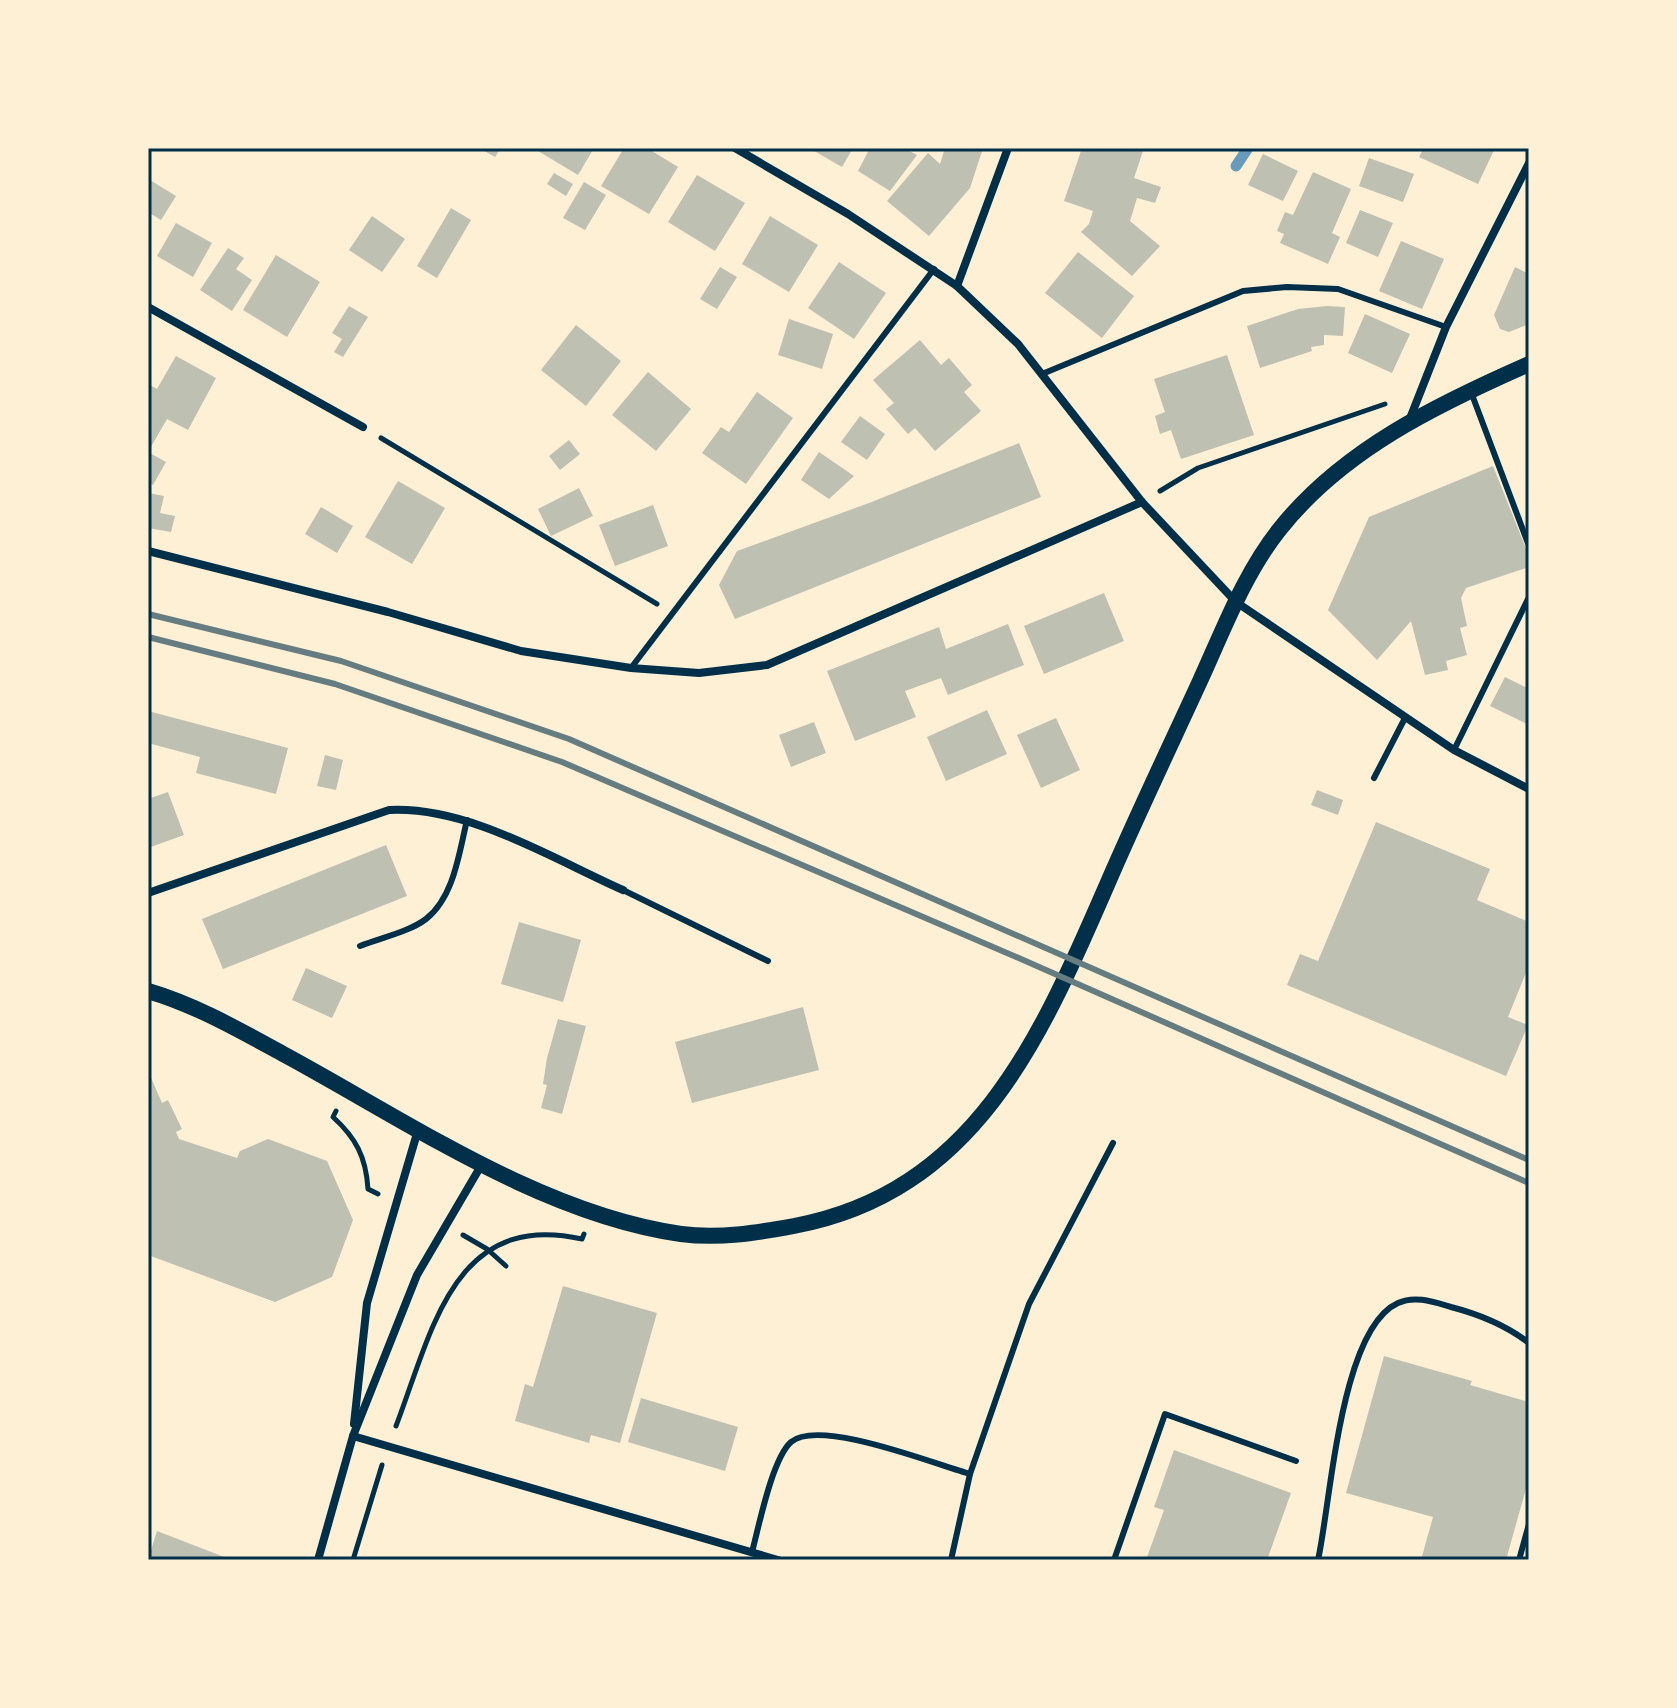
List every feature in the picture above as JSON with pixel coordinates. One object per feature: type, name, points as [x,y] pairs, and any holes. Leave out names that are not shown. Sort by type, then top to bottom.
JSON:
[{"type":"main road","points":[[148,991],[225,1023],[482,1163],[592,1211],[684,1234],[744,1235],[864,1208],[920,1176],[962,1139],[1005,1086],[1064,984],[1236,602],[1278,530],[1344,465],[1409,422],[1529,364]]},
{"type":"street","points":[[735,148],[957,286],[1018,344],[1142,502],[1236,602],[1454,750],[1529,789]]},
{"type":"street","points":[[957,286],[1008,148]]},
{"type":"street","points":[[1409,422],[1446,327],[1529,163]]},
{"type":"street","points":[[148,307],[363,427]]},
{"type":"street","points":[[148,551],[388,612],[521,651],[631,668],[699,673],[767,665],[1142,502]]},
{"type":"street","points":[[148,893],[389,810],[414,809],[467,820],[623,890]]},
{"type":"street","points":[[353,1436],[367,1303],[418,1130]]},
{"type":"street","points":[[318,1560],[353,1436],[417,1275],[482,1163]]},
{"type":"street","points":[[353,1436],[778,1560]]},
{"type":"lane","points":[[631,668],[934,269]]},
{"type":"lane","points":[[1042,374],[1243,291],[1287,287],[1338,289],[1446,327]]},
{"type":"lane","points":[[1470,390],[1529,546]]},
{"type":"lane","points":[[1454,750],[1529,597]]},
{"type":"lane","points":[[1374,778],[1405,718]]},
{"type":"lane","points":[[360,946],[425,920],[442,900],[453,876],[467,820]]},
{"type":"lane","points":[[623,890],[768,961]]},
{"type":"lane","points":[[951,1560],[970,1474],[1029,1304],[1113,1143]]},
{"type":"lane","points":[[1318,1560],[1344,1408],[1365,1340],[1384,1311],[1400,1301],[1425,1299],[1515,1331],[1529,1343]]},
{"type":"lane","points":[[1114,1560],[1165,1414],[1296,1461]]},
{"type":"lane","points":[[752,1552],[781,1455],[792,1441],[810,1433],[836,1436],[970,1474]]},
{"type":"lane","points":[[1519,1560],[1529,1524]]},
{"type":"path","points":[[1142,502],[1198,468],[1420,392]]},
{"type":"path","points":[[363,427],[672,613]]},
{"type":"path","points":[[353,1560],[388,1448],[453,1286],[487,1249],[513,1237],[538,1233],[582,1239],[592,1211]]},
{"type":"path","points":[[487,1249],[506,1266]]},
{"type":"building","points":[[479,148],[501,148],[495,157]]},
{"type":"building","points":[[533,148],[594,148],[578,175]]},
{"type":"building","points":[[624,148],[647,148],[678,167],[649,214],[601,186]]},
{"type":"building","points":[[809,148],[853,148],[842,167]]},
{"type":"building","points":[[870,148],[904,148],[917,155],[890,191],[858,171]]},
{"type":"building","points":[[945,148],[983,148],[970,188],[929,236],[887,201],[928,153],[940,164]]},
{"type":"building","points":[[1082,148],[1144,148],[1134,178],[1161,187],[1155,203],[1137,198],[1130,221],[1160,246],[1132,276],[1081,232],[1089,224],[1093,211],[1064,201]]},
{"type":"building","points":[[1424,148],[1495,148],[1478,184],[1419,157]]},
{"type":"building","points":[[1263,154],[1298,171],[1283,201],[1248,185]]},
{"type":"building","points":[[1369,158],[1414,174],[1403,202],[1359,186]]},
{"type":"building","points":[[1313,172],[1351,189],[1332,233],[1340,237],[1328,264],[1280,243],[1284,234],[1277,231],[1285,212],[1293,215]]},
{"type":"building","points":[[554,173],[573,184],[566,196],[547,184]]},
{"type":"building","points":[[697,175],[745,203],[715,251],[668,222]]},
{"type":"building","points":[[150,180],[176,196],[161,220],[148,212]]},
{"type":"building","points":[[584,182],[606,195],[585,230],[563,218]]},
{"type":"building","points":[[451,208],[471,220],[437,278],[417,266]]},
{"type":"building","points":[[1360,210],[1393,223],[1378,257],[1346,243]]},
{"type":"building","points":[[372,216],[405,239],[382,272],[349,250]]},
{"type":"building","points":[[770,216],[818,245],[789,292],[742,264]]},
{"type":"building","points":[[176,223],[212,243],[193,277],[157,256]]},
{"type":"building","points":[[1401,241],[1444,259],[1422,309],[1379,291]]},
{"type":"building","points":[[228,248],[244,258],[236,269],[252,280],[232,311],[200,290]]},
{"type":"building","points":[[1078,252],[1134,296],[1102,338],[1045,293]]},
{"type":"building","points":[[276,255],[320,282],[287,337],[243,310]]},
{"type":"building","points":[[839,262],[886,293],[854,339],[808,308]]},
{"type":"building","points":[[720,267],[737,277],[717,309],[700,299]]},
{"type":"building","points":[[1515,267],[1529,274],[1529,324],[1509,332],[1500,329],[1494,315]]},
{"type":"building","points":[[349,306],[368,317],[343,357],[334,352],[342,339],[332,333]]},
{"type":"building","points":[[1345,307],[1343,336],[1324,335],[1324,345],[1311,347],[1312,351],[1260,368],[1247,326],[1298,309]]},
{"type":"building","points":[[1365,314],[1410,334],[1392,373],[1348,353]]},
{"type":"building","points":[[789,319],[833,334],[822,369],[778,355]]},
{"type":"building","points":[[576,325],[621,361],[586,406],[541,370]]},
{"type":"building","points":[[920,340],[941,365],[949,358],[972,385],[964,392],[981,411],[935,451],[915,428],[908,434],[886,409],[894,403],[873,380]]},
{"type":"building","points":[[1227,355],[1254,435],[1181,459],[1171,430],[1160,434],[1155,416],[1165,412],[1154,379]]},
{"type":"building","points":[[176,356],[216,378],[188,430],[167,419],[148,452],[148,384],[157,389]]},
{"type":"building","points":[[648,372],[691,409],[656,451],[612,415]]},
{"type":"building","points":[[757,392],[793,418],[746,484],[702,453],[721,427],[729,432]]},
{"type":"building","points":[[860,416],[885,434],[867,460],[841,442]]},
{"type":"building","points":[[569,440],[580,454],[560,470],[549,456]]},
{"type":"building","points":[[1019,443],[1041,497],[735,619],[719,585],[737,551]]},
{"type":"building","points":[[148,452],[166,462],[153,485],[148,482]]},
{"type":"building","points":[[819,452],[854,476],[829,499],[801,480]]},
{"type":"building","points":[[1493,466],[1529,556],[1529,567],[1466,588],[1461,598],[1467,626],[1460,628],[1467,655],[1446,661],[1448,670],[1425,675],[1411,621],[1377,660],[1328,610],[1369,517]]},
{"type":"building","points":[[398,481],[445,508],[412,564],[365,537]]},
{"type":"building","points":[[579,488],[593,516],[551,536],[538,509]]},
{"type":"building","points":[[148,493],[164,496],[160,513],[175,516],[171,532],[148,528]]},
{"type":"building","points":[[653,505],[668,546],[615,566],[599,525]]},
{"type":"building","points":[[321,507],[353,526],[337,553],[305,534]]},
{"type":"building","points":[[1104,593],[1124,641],[1044,674],[1024,626]]},
{"type":"building","points":[[1008,624],[1024,665],[948,695],[941,678],[905,691],[916,717],[855,741],[827,671],[939,627],[946,649]]},
{"type":"building","points":[[1505,677],[1529,689],[1529,725],[1490,706]]},
{"type":"building","points":[[987,710],[1007,754],[946,781],[927,737]]},
{"type":"building","points":[[148,711],[288,748],[276,794],[196,773],[200,757],[148,743]]},
{"type":"building","points":[[1056,718],[1080,770],[1041,788],[1017,735]]},
{"type":"building","points":[[814,722],[826,753],[791,767],[779,735]]},
{"type":"building","points":[[325,755],[343,760],[336,790],[317,786]]},
{"type":"building","points":[[1317,790],[1343,800],[1338,815],[1311,805]]},
{"type":"building","points":[[168,792],[184,835],[148,848],[148,799]]},
{"type":"building","points":[[1376,822],[1490,869],[1477,900],[1529,922],[1529,965],[1508,1017],[1528,1025],[1506,1076],[1287,985],[1300,954],[1318,961]]},
{"type":"building","points":[[386,845],[407,896],[223,969],[202,919]]},
{"type":"building","points":[[519,922],[581,940],[563,1002],[501,984]]},
{"type":"building","points":[[306,968],[347,986],[332,1018],[292,1000]]},
{"type":"building","points":[[803,1007],[819,1070],[692,1103],[675,1042]]},
{"type":"building","points":[[558,1019],[586,1026],[562,1114],[541,1108],[547,1085],[543,1084],[547,1058]]},
{"type":"building","points":[[148,1071],[162,1103],[168,1100],[182,1129],[176,1132],[179,1139],[237,1158],[240,1151],[268,1139],[327,1161],[353,1220],[332,1277],[275,1302],[148,1255]]},
{"type":"building","points":[[563,1286],[657,1313],[620,1443],[591,1435],[589,1443],[515,1421],[525,1384],[533,1387]]},
{"type":"building","points":[[1384,1356],[1472,1381],[1470,1385],[1529,1402],[1529,1478],[1506,1560],[1421,1560],[1433,1517],[1346,1493]]},
{"type":"building","points":[[641,1398],[738,1427],[725,1471],[628,1442]]},
{"type":"building","points":[[1174,1450],[1291,1493],[1267,1560],[1146,1560],[1164,1510],[1154,1507]]},
{"type":"building","points":[[157,1531],[232,1560],[148,1560]]},
{"type":"waterway","points":[[1236,166],[1248,148]]},
{"type":"railway","points":[[148,614],[341,661],[569,739],[1529,1160]]},
{"type":"railway","points":[[148,637],[335,684],[562,762],[1021,959],[1529,1183]]}]
